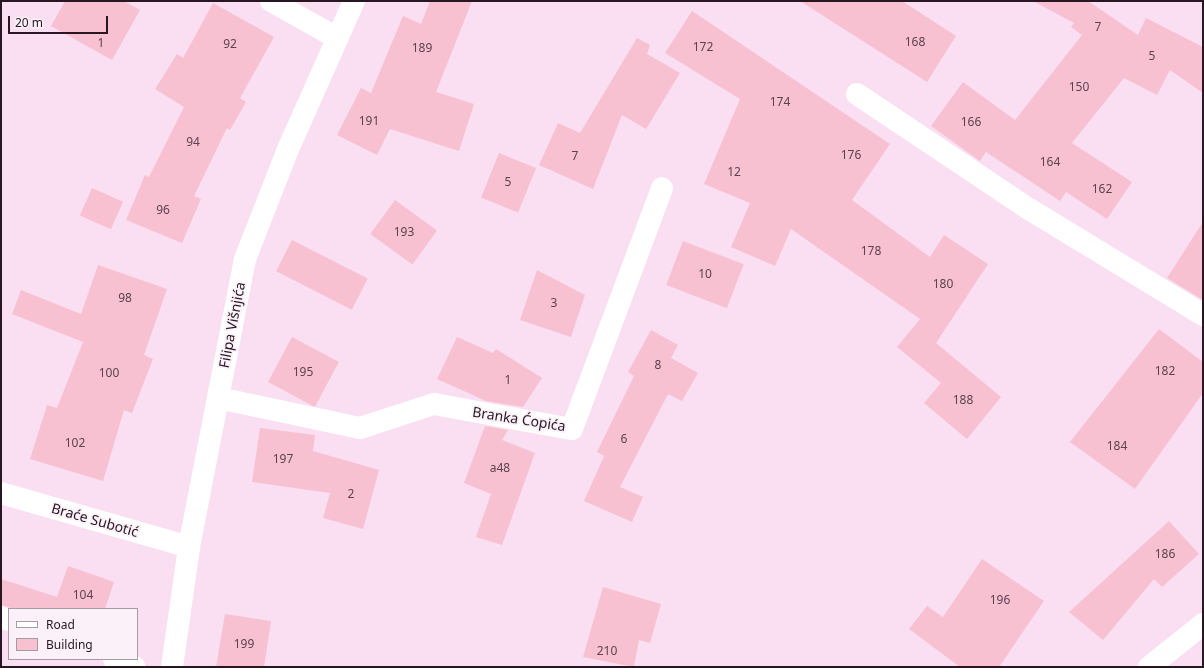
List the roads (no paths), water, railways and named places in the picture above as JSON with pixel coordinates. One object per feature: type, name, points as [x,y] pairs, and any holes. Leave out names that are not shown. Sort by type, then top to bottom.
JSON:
[{"type":"street","points":[[271,1],[337,38]]},
{"type":"street","name":"Filipa Višnjića","points":[[172,667],[189,547],[245,259],[289,147],[354,1]]},
{"type":"street","points":[[857,94],[1029,209],[1203,315]]},
{"type":"street","name":"Branka Ćopića","points":[[218,398],[360,428],[434,404],[572,429],[662,188]]},
{"type":"street","name":"Braće Subotić","points":[[1,493],[189,547]]},
{"type":"street","points":[[1149,667],[1203,624]]},
{"type":"street","points":[[117,660],[135,667]]}]
